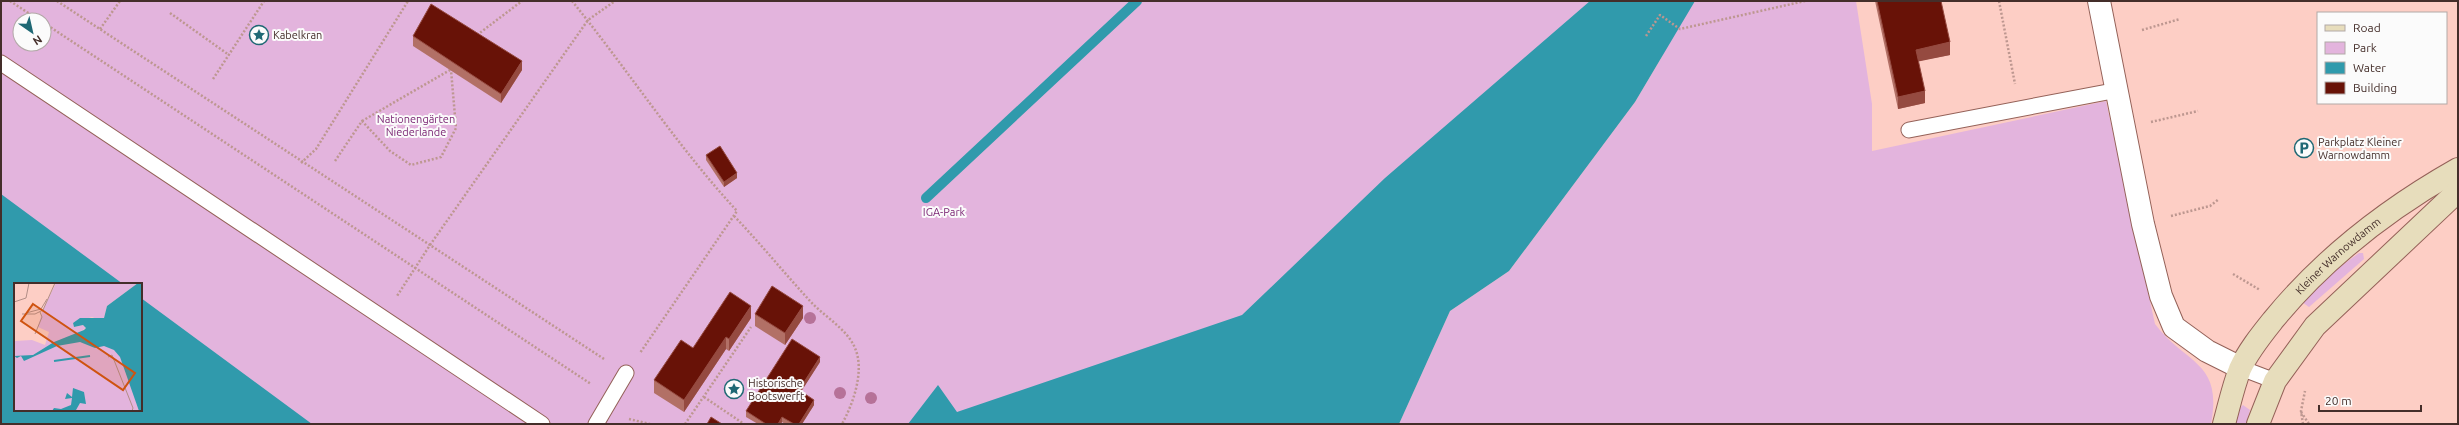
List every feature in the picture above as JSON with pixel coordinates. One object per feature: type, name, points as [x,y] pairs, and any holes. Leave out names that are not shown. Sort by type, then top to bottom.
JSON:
[{"type":"street","points":[[2099,1],[2126,129],[2143,224],[2161,296],[2174,327],[2207,351],[2241,368]]},
{"type":"street","name":"Kleiner Warnowdamm","points":[[2224,424],[2241,368],[2260,337],[2310,276],[2346,246],[2426,186],[2458,169]]},
{"type":"street","points":[[2258,424],[2276,381],[2316,326],[2458,191]]},
{"type":"lane","points":[[1,63],[542,424]]},
{"type":"lane","points":[[1909,130],[2118,90]]},
{"type":"lane","points":[[2241,368],[2276,381]]},
{"type":"lane","points":[[596,424],[613,398],[626,373]]},
{"type":"path","points":[[10,1],[27,12]]},
{"type":"path","points":[[57,1],[301,163],[626,373],[737,211],[708,180],[588,20],[572,1]]},
{"type":"path","points":[[100,29],[120,1]]},
{"type":"path","points":[[213,79],[264,1]]},
{"type":"path","points":[[301,163],[316,149],[408,1]]},
{"type":"path","points":[[472,39],[522,1]]},
{"type":"path","points":[[383,317],[430,245],[588,20],[615,1]]},
{"type":"path","points":[[1646,36],[1660,15],[1680,29],[1805,1]]},
{"type":"path","points":[[1999,1],[2020,108]]},
{"type":"path","points":[[170,13],[229,55]]},
{"type":"path","points":[[2142,30],[2180,19]]},
{"type":"path","points":[[52,28],[613,398]]},
{"type":"path","points":[[335,161],[362,121],[451,70],[455,64]]},
{"type":"path","points":[[362,121],[390,151],[411,165],[441,157],[456,128],[451,70]]},
{"type":"path","points":[[2126,129],[2198,110]]},
{"type":"path","points":[[2143,224],[2210,206],[2219,199]]},
{"type":"path","points":[[734,216],[812,303],[841,329],[853,344],[858,361],[856,387],[851,405],[842,424]]},
{"type":"path","points":[[684,424],[751,327]]},
{"type":"path","points":[[704,397],[744,424]]},
{"type":"path","points":[[2301,412],[2309,424]]},
{"type":"path","points":[[629,419],[650,424]]},
{"type":"green space","name":"IGA-Park","points":[[1,1],[1856,1],[1872,104],[1872,151],[2106,101],[2155,324],[2207,375],[2212,388],[2213,403],[2211,424],[1399,424],[1450,311],[1509,271],[1635,102],[1663,55],[1247,424],[1,424]]},
{"type":"green space","points":[[2359,253],[2363,253],[2364,259],[2309,307],[2302,302],[2337,269]]},
{"type":"green space","points":[[2243,405],[2250,410],[2246,424],[2236,424],[2240,408]]},
{"type":"water","points":[[1590,1],[1695,1],[1635,102],[1509,271],[1450,311],[1399,424],[908,424],[938,385],[957,412],[1242,315],[1385,178]]},
{"type":"water","points":[[1,194],[122,283],[14,283],[14,411],[142,411],[142,299],[312,424],[1,424]]},
{"type":"building","points":[[1877,1],[1941,1],[1950,42],[1916,50],[1925,91],[1898,97]]},
{"type":"building","points":[[431,4],[522,61],[501,94],[413,36]]},
{"type":"building","points":[[720,146],[737,173],[724,182],[706,155]]},
{"type":"building","points":[[772,286],[803,306],[785,333],[755,314]]},
{"type":"building","points":[[730,292],[751,306],[729,339],[726,337],[684,400],[654,380],[681,340],[693,348]]},
{"type":"building","points":[[792,339],[820,357],[799,390],[814,400],[799,424],[794,424],[782,417],[778,424],[766,424],[746,411]]},
{"type":"building","points":[[711,417],[722,424],[707,424]]},
{"type":"waterway","points":[[926,198],[1137,1]]},
{"type":"place","name":"Kabelkran","points":[[259,35]]},
{"type":"place","name":"Parkplatz Kleiner Warnowdamm","points":[[2304,148]]},
{"type":"place","name":"Historische Bootswerft","points":[[734,389]]},
{"type":"park label","name":"Nationengärten Niederlande","points":[[416,125]]}]
